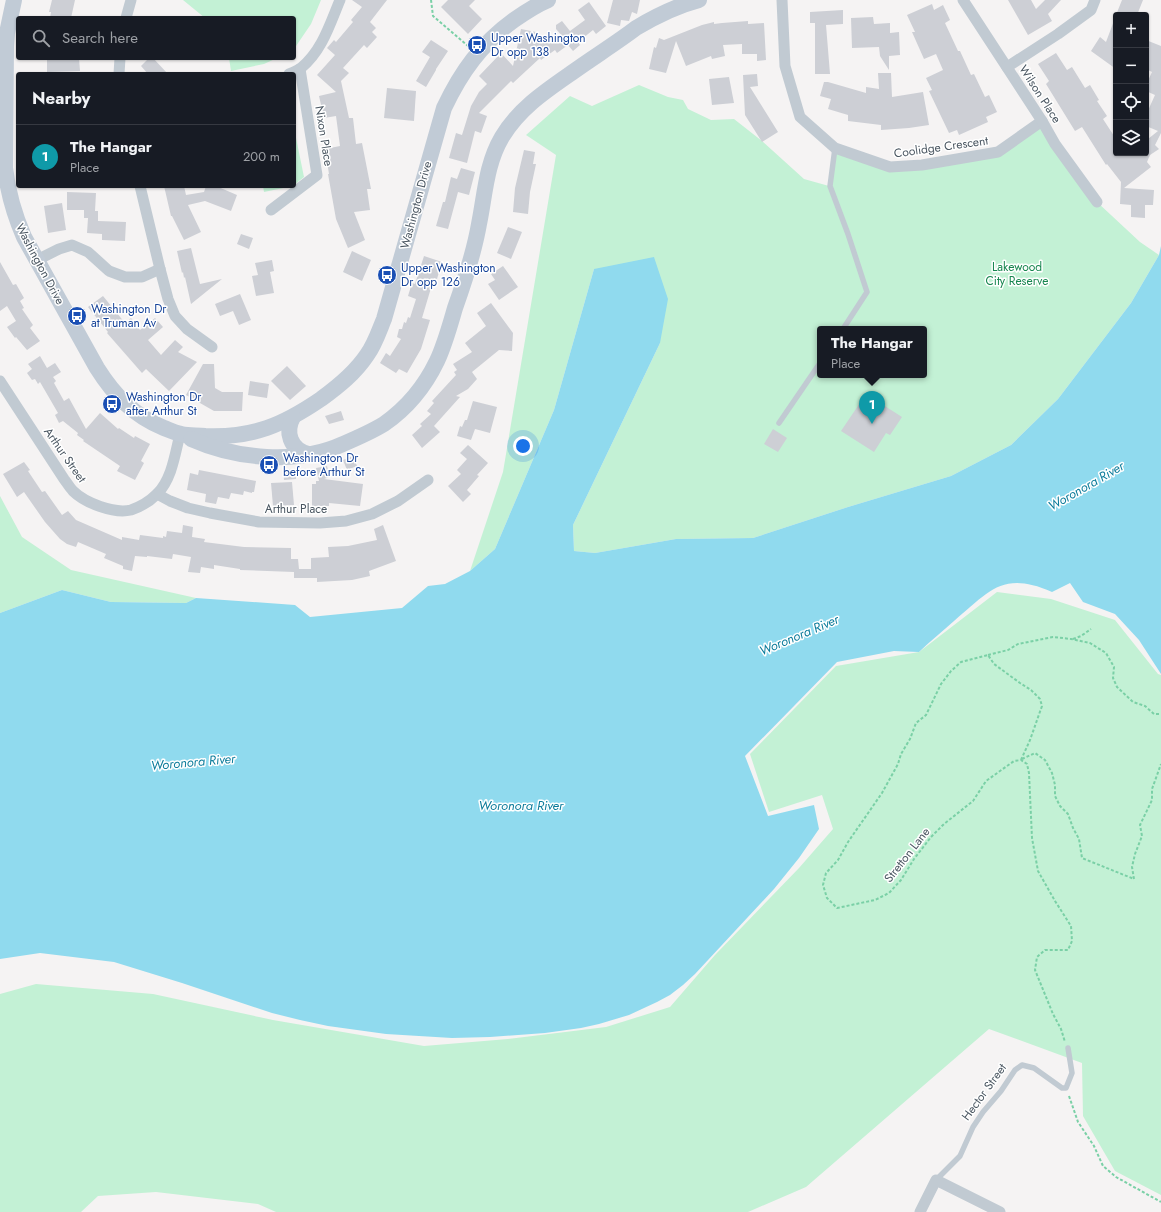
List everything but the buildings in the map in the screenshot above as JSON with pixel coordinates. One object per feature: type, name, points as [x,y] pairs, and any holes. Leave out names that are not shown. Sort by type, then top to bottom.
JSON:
[{"type":"street","name":"Washington Drive","points":[[14,0],[7,33],[6,46],[5,168],[7,187],[16,219],[24,237],[108,386],[119,398],[147,420],[180,434],[220,436],[239,435],[257,431],[293,417],[343,382],[368,354],[384,319],[444,108],[455,85],[477,54],[503,28],[524,13],[548,0]]},
{"type":"street","points":[[127,16],[131,0]]},
{"type":"street","points":[[293,72],[300,69],[316,52],[328,30],[340,0]]},
{"type":"street","points":[[652,18],[657,10],[658,0]]},
{"type":"street","points":[[180,434],[216,449],[244,454],[278,457],[308,454],[336,448],[384,424],[400,411],[413,398],[427,379],[437,360],[474,248],[486,180],[494,153],[512,122],[542,93],[636,28],[652,18],[699,0]]},
{"type":"street","name":"Coolidge Crescent","points":[[782,0],[785,66],[800,116],[835,148],[890,167],[922,165],[998,152],[1042,121]]},
{"type":"street","name":"Wilson Place","points":[[963,0],[1042,121],[1055,144],[1097,202]]},
{"type":"street","points":[[1007,67],[1058,34],[1091,10],[1095,0]]},
{"type":"street","points":[[119,72],[120,60]]},
{"type":"street","name":"Nixon Place","points":[[271,210],[317,175],[300,69]]},
{"type":"street","points":[[140,188],[168,299],[176,316],[187,329],[212,347]]},
{"type":"street","points":[[37,260],[59,249],[72,245],[88,252],[109,271],[125,277],[142,278],[160,269]]},
{"type":"street","name":"Arthur Street","points":[[0,381],[64,479],[74,492],[95,505],[107,508],[129,510],[140,506],[157,494],[165,483],[171,469],[180,434]]},
{"type":"street","points":[[293,417],[289,428],[290,440],[297,449],[308,454]]},
{"type":"street","name":"Arthur Place","points":[[157,494],[188,508],[259,522],[320,523],[346,521],[372,514],[398,501],[428,480]]},
{"type":"street","points":[[936,1180],[1000,1212]]},
{"type":"street","name":"Hector Street","points":[[920,1212],[936,1180]]},
{"type":"lane","points":[[835,148],[830,186],[867,292],[845,326]]},
{"type":"lane","points":[[779,423],[817,367]]},
{"type":"lane","points":[[1066,1088],[1072,1073],[1068,1048]]},
{"type":"lane","name":"Hector Street","points":[[936,1180],[951,1163],[960,1156],[973,1127],[1015,1070],[1019,1067],[1022,1065],[1034,1068],[1062,1088],[1066,1088]]},
{"type":"path","points":[[431,0],[433,16],[477,54]]},
{"type":"path","points":[[1071,639],[1081,636],[1091,629]]},
{"type":"path","points":[[1021,760],[1042,706],[1040,699],[1031,690],[994,664],[988,655],[1008,650],[1018,644],[1053,637],[1090,643],[1106,654],[1114,666],[1113,678],[1117,688],[1133,702],[1145,706],[1154,714],[1161,714]]},
{"type":"path","name":"Stretton Lane","points":[[988,655],[961,662],[951,671],[941,684],[926,715],[916,723],[910,739],[901,754],[898,764],[882,793],[848,842],[838,860],[826,873],[823,885],[827,898],[837,908],[875,900],[889,893],[901,880],[914,859],[931,837],[944,824],[974,801],[986,781],[1014,761],[1021,760]]},
{"type":"path","points":[[1021,760],[1035,753],[1045,760],[1052,773],[1055,785],[1055,796],[1060,806],[1068,814],[1072,828],[1079,839],[1082,858],[1134,879],[1132,867],[1142,836],[1140,825],[1152,800],[1152,789],[1161,764]]},
{"type":"path","points":[[1021,760],[1026,764],[1029,773],[1032,838],[1038,871],[1071,926],[1072,941],[1068,950],[1044,950],[1038,957],[1035,970],[1068,1048]]},
{"type":"path","points":[[1066,1088],[1078,1122],[1094,1146],[1103,1166],[1116,1177],[1161,1202]]},
{"type":"green space","points":[[183,0],[321,0],[311,24],[296,46],[296,16],[203,16]]},
{"type":"green space","points":[[229,60],[273,60],[264,64],[231,71]]},
{"type":"green space","name":"Lakewood City Reserve","points":[[639,85],[668,97],[683,100],[688,109],[711,120],[734,119],[762,141],[804,179],[829,186],[835,148],[890,167],[998,152],[1042,121],[1097,202],[1140,242],[1159,255],[1131,303],[1058,399],[1011,445],[951,476],[753,538],[676,539],[595,553],[574,551],[573,525],[660,343],[594,269],[554,410],[495,549],[470,571],[503,472],[556,155],[526,135],[570,96],[592,106]]},
{"type":"green space","points":[[296,138],[304,177],[296,183]]},
{"type":"green space","points":[[263,188],[283,188],[264,192]]},
{"type":"green space","points":[[0,496],[22,537],[71,570],[196,598],[186,603],[111,602],[62,590],[0,613]]},
{"type":"green space","points":[[997,592],[1051,599],[1115,620],[1158,674],[1161,675],[1161,1195],[1115,1171],[1083,1116],[1082,1063],[989,1029],[806,1187],[748,1212],[276,1212],[258,1204],[156,1192],[98,1196],[81,1212],[0,1212],[0,994],[36,984],[153,994],[273,1020],[424,1046],[508,1039],[606,1027],[670,1007],[715,955],[799,868],[833,829],[822,795],[769,812],[750,754],[836,666],[919,652]]},
{"type":"water","name":"Woronora River","points":[[1161,246],[1161,674],[1139,640],[1115,614],[1083,602],[1070,583],[1052,592],[1021,583],[997,587],[977,601],[919,652],[894,651],[837,662],[745,756],[768,816],[814,805],[819,829],[799,858],[774,889],[695,974],[670,995],[629,1015],[581,1028],[545,1033],[452,1038],[386,1034],[328,1026],[300,1020],[272,1013],[114,962],[40,953],[0,959],[0,613],[62,590],[111,602],[186,603],[196,598],[295,605],[310,617],[402,608],[428,586],[445,584],[470,571],[495,549],[554,410],[594,269],[654,257],[668,299],[660,343],[573,525],[574,551],[595,553],[676,539],[753,538],[951,476],[1011,445],[1058,399],[1131,303],[1159,255]]},
{"type":"place","name":"Upper Washington Dr opp 138","points":[[477,45]]},
{"type":"place","name":"Upper Washington Dr opp 126","points":[[387,275]]},
{"type":"place","name":"Washington Dr at Truman Av","points":[[77,316]]},
{"type":"place","name":"Washington Dr after Arthur St","points":[[112,404]]},
{"type":"place","name":"The Hangar","points":[[872,424]]},
{"type":"place","name":"Washington Dr before Arthur St","points":[[269,465]]}]
